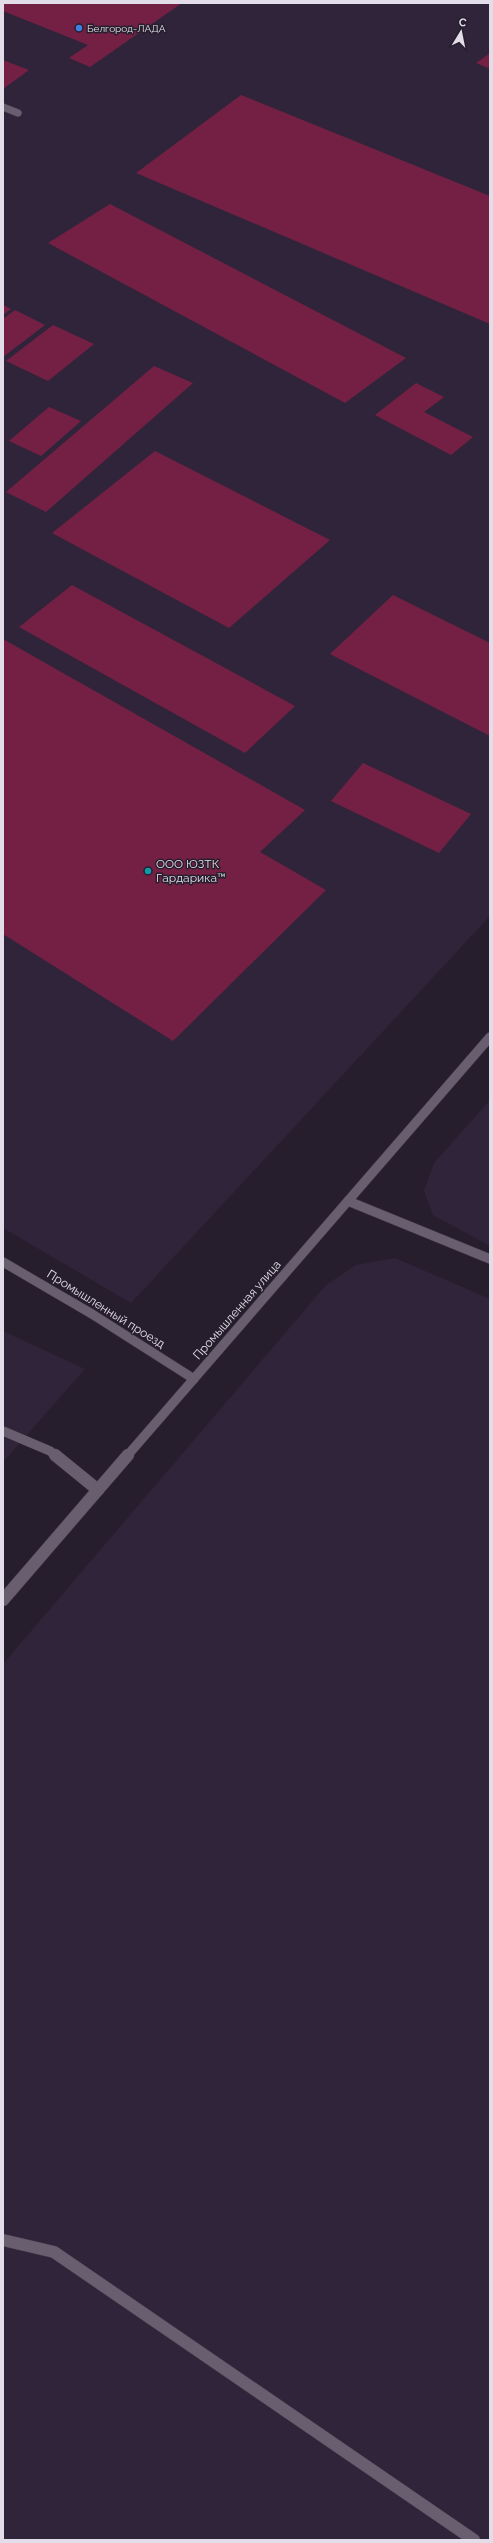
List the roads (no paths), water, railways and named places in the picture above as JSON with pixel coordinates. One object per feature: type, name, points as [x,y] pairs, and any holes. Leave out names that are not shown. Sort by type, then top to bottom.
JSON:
[{"type":"street","points":[[3,107],[18,113]]},
{"type":"street","name":"Промышленная улица","points":[[3,1600],[490,1037]]},
{"type":"street","points":[[348,1202],[490,1259]]},
{"type":"street","name":"Промышленный проезд","points":[[3,1262],[92,1314],[194,1379]]},
{"type":"street","points":[[3,1431],[50,1451],[98,1490]]},
{"type":"street","points":[[3,2240],[54,2252],[474,2540]]},
{"type":"place","name":"Белгород-ЛАДА","points":[[79,28]]},
{"type":"place","name":"ООО ЮЗТК Гардарика™","points":[[148,871]]}]
